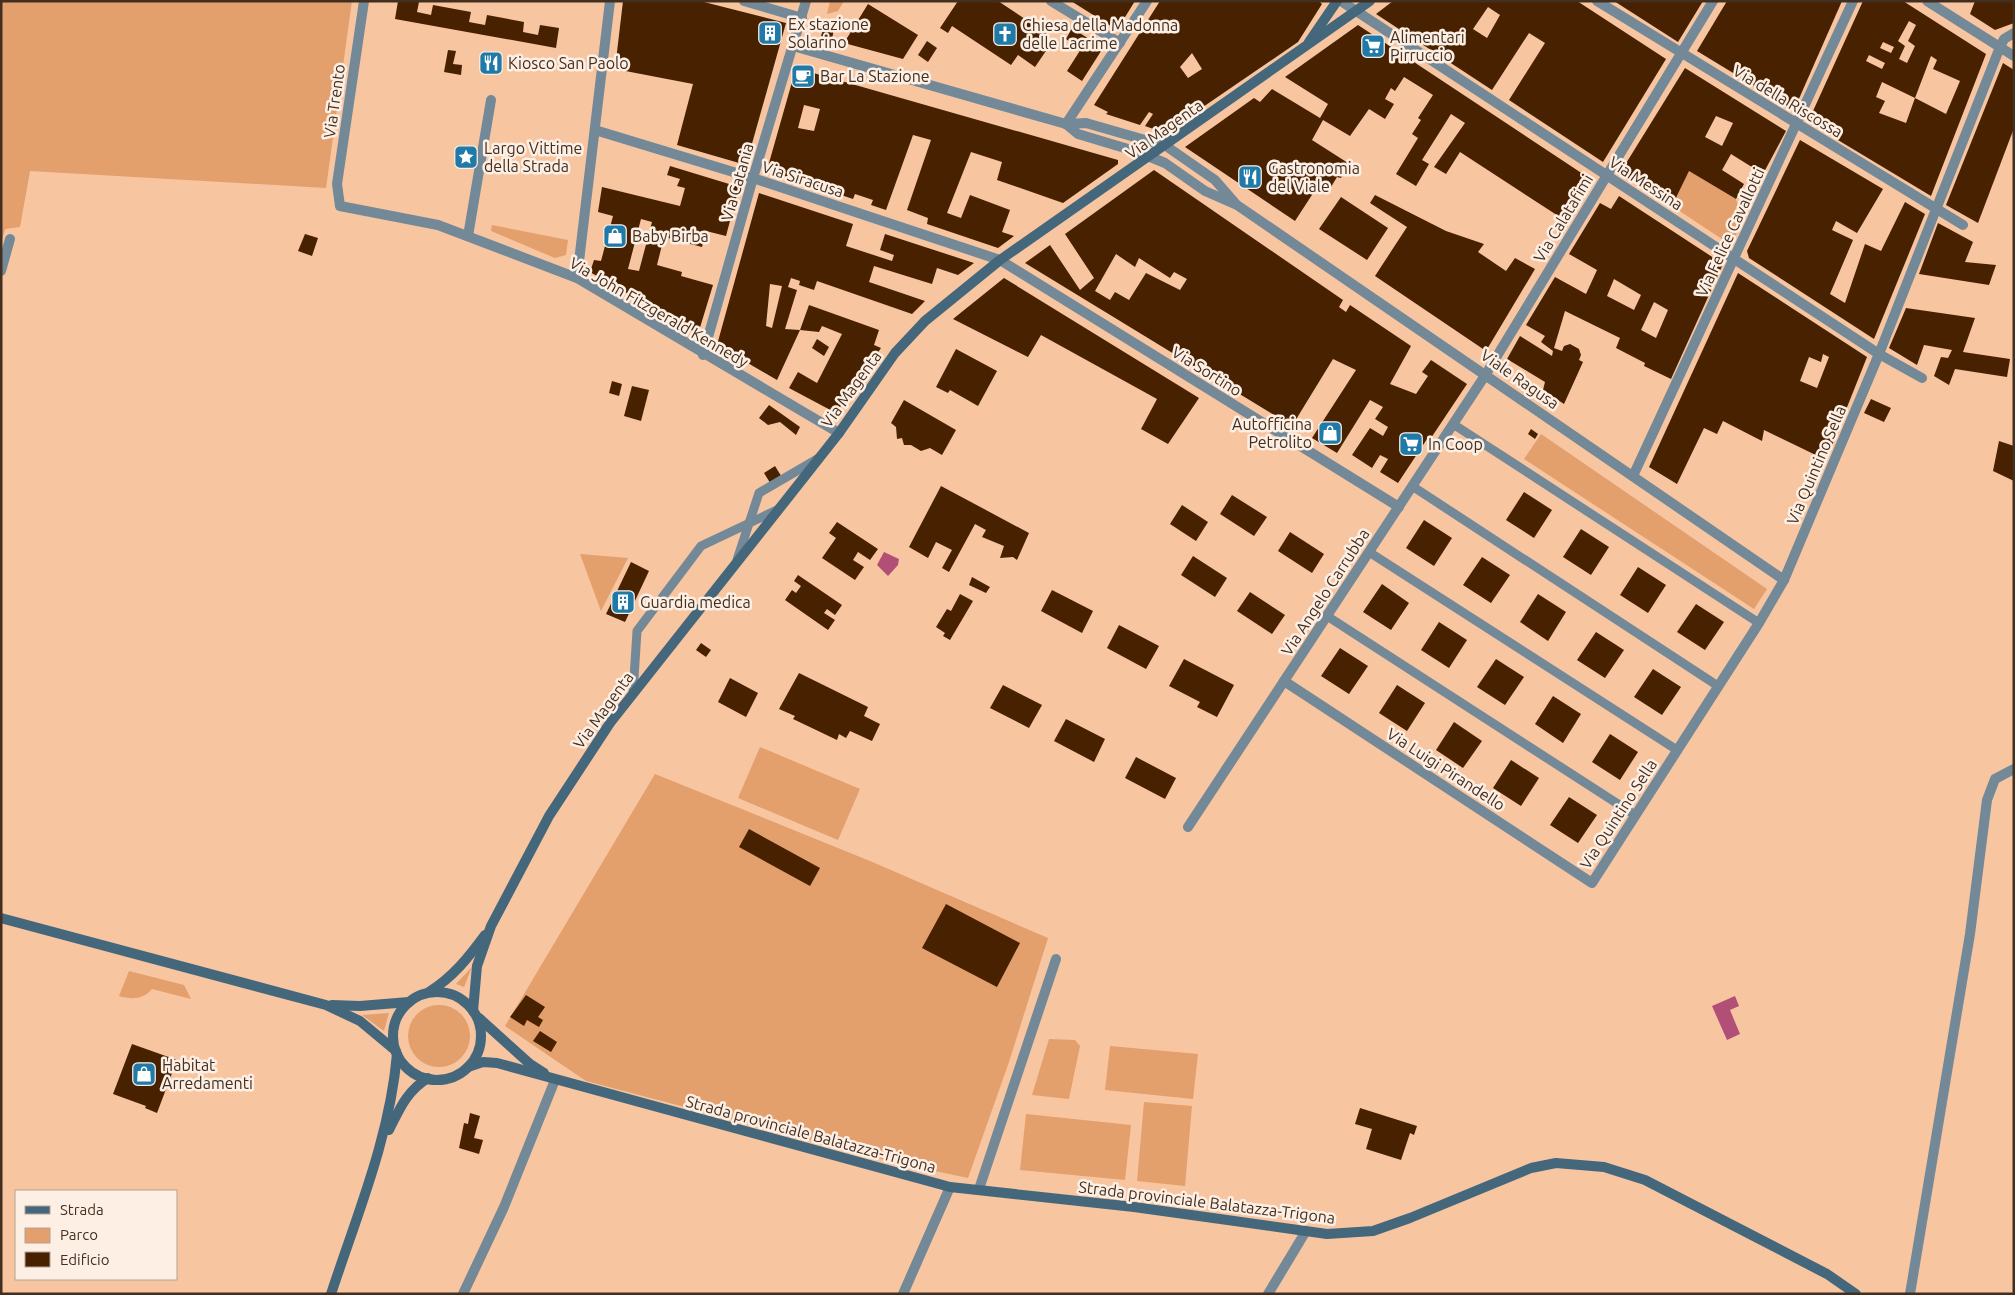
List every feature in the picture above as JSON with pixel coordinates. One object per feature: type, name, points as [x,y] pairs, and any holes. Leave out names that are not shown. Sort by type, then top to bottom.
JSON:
[{"type":"street","name":"Via Trento","points":[[340,206],[337,184],[364,1]]},
{"type":"street","points":[[577,278],[610,1]]},
{"type":"street","points":[[744,1],[802,18]]},
{"type":"street","name":"Via Catania","points":[[703,355],[806,1]]},
{"type":"street","points":[[1051,1],[1120,43]]},
{"type":"street","points":[[1066,124],[1146,1]]},
{"type":"street","points":[[1305,48],[1337,1]]},
{"type":"street","name":"Via Messina","points":[[1341,1],[1879,354],[1922,378]]},
{"type":"street","name":"Via Magenta","points":[[491,926],[549,816],[610,723],[839,433],[895,353],[925,321],[1000,260],[1166,146],[1370,1]]},
{"type":"street","name":"Via della Riscossa","points":[[1598,1],[1681,54],[1963,225]]},
{"type":"street","name":"Via Calatafimi","points":[[1486,374],[1713,1]]},
{"type":"street","name":"Via Felice Cavallotti","points":[[1633,476],[1853,1]]},
{"type":"street","points":[[1928,1],[2014,56]]},
{"type":"street","name":"Via Quintino Sella","points":[[1592,883],[1758,624],[1784,580],[1879,354],[2000,47],[2004,39],[2014,33]]},
{"type":"street","points":[[793,46],[1066,124],[1086,123],[1166,146],[1215,180],[1238,206]]},
{"type":"street","points":[[468,236],[491,100]]},
{"type":"street","points":[[1066,124],[1078,134],[1150,156],[1165,163],[1205,191],[1238,206]]},
{"type":"street","name":"Via Siracusa","points":[[595,130],[753,178],[1000,260]]},
{"type":"street","name":"Via John Fitzgerald Kennedy","points":[[340,206],[438,225],[577,278],[703,355],[839,433]]},
{"type":"street","name":"Viale Ragusa","points":[[1238,206],[1486,374],[1784,580]]},
{"type":"street","points":[[1,271],[10,239]]},
{"type":"street","name":"Via Sortino","points":[[1000,260],[1399,507]]},
{"type":"street","name":"Via Angelo Carrubba","points":[[1188,827],[1486,374]]},
{"type":"street","name":"Via Luigi Pirandello","points":[[1284,681],[1592,883]]},
{"type":"street","points":[[1910,1294],[1970,934],[1987,800],[1995,779],[2014,769]]},
{"type":"street","points":[[1,918],[326,1004],[360,1006],[409,1002],[428,993],[445,982],[462,966],[491,926]]},
{"type":"street","points":[[326,1004],[360,1021],[396,1052],[410,1070],[428,1078],[450,1078],[468,1067],[478,1051],[481,1033],[474,1013],[477,966],[491,926]]},
{"type":"street","points":[[978,1190],[1056,960]]},
{"type":"street","points":[[428,993],[440,992],[453,995],[464,1001],[474,1013],[530,1064],[555,1080],[504,1207],[462,1294]]},
{"type":"street","points":[[331,1294],[382,1142],[392,1097],[396,1052],[393,1029],[399,1014],[409,1002]]},
{"type":"street","name":"Strada provinciale Balatazza-Trigona","points":[[468,1067],[483,1062],[497,1063],[950,1187],[1134,1207],[1306,1232],[1349,1234],[1373,1231],[1410,1218],[1531,1168],[1556,1163],[1604,1167],[1646,1180],[1827,1274],[1856,1294]]},
{"type":"street","points":[[382,1142],[406,1096],[415,1086],[428,1078]]},
{"type":"street","points":[[904,1294],[950,1187]]},
{"type":"street","points":[[1268,1294],[1306,1232]]},
{"type":"lane","points":[[1453,424],[1758,624]]},
{"type":"lane","points":[[737,562],[759,493],[819,458]]},
{"type":"lane","points":[[1412,486],[1718,686]]},
{"type":"lane","points":[[633,694],[637,631],[701,546],[779,509]]},
{"type":"lane","points":[[1369,552],[1677,750]]},
{"type":"lane","points":[[1327,616],[1635,815]]},
{"type":"green space","points":[[1,1],[352,1],[326,188],[30,171],[20,227],[5,229],[1,244]]},
{"type":"green space","points":[[830,1],[844,1],[838,11],[827,14]]},
{"type":"green space","points":[[1689,171],[1736,199],[1742,222],[1731,245],[1672,206]]},
{"type":"green space","points":[[492,225],[568,240],[566,255],[555,258],[491,231]]},
{"type":"green space","points":[[1541,434],[1767,589],[1754,609],[1524,459]]},
{"type":"green space","points":[[580,554],[628,558],[601,611]]},
{"type":"green space","points":[[760,747],[860,789],[838,840],[738,798]]},
{"type":"green space","points":[[655,774],[870,861],[1048,938],[1009,1062],[968,1178],[892,1162],[586,1081],[505,1026]]},
{"type":"green space","points":[[472,967],[464,987],[456,984]]},
{"type":"green space","points":[[129,971],[184,985],[191,999],[152,989],[145,995],[137,998],[119,996]]},
{"type":"green space","points":[[439,1005],[456,1010],[461,1014],[465,1019],[470,1036],[465,1053],[461,1058],[456,1062],[439,1067],[422,1062],[417,1058],[413,1053],[408,1036],[413,1019],[417,1014],[422,1010]]},
{"type":"green space","points":[[389,1013],[384,1031],[362,1015]]},
{"type":"green space","points":[[1049,1039],[1075,1040],[1080,1046],[1069,1099],[1032,1095]]},
{"type":"green space","points":[[1110,1046],[1198,1054],[1193,1099],[1105,1090]]},
{"type":"green space","points":[[1144,1102],[1192,1106],[1185,1186],[1137,1181]]},
{"type":"green space","points":[[1026,1114],[1131,1125],[1125,1180],[1020,1170]]},
{"type":"shaded area","points":[[884,552],[899,559],[898,565],[888,576],[877,565]]},
{"type":"shaded area","points":[[1735,996],[1739,1006],[1730,1010],[1740,1034],[1727,1040],[1712,1006]]},
{"type":"building","points":[[398,1],[419,2],[417,12],[431,15],[433,5],[471,12],[469,22],[485,25],[487,15],[524,22],[523,32],[538,35],[540,25],[559,28],[556,48],[395,19]]},
{"type":"building","points":[[623,1],[700,1],[786,23],[746,165],[677,145],[693,84],[615,69]]},
{"type":"building","name":"Chiesa della Madonna delle Lacrime","points":[[958,1],[998,1],[1049,35],[1045,41],[1050,45],[1035,67],[1018,55],[1011,65],[952,26],[948,33],[940,28]]},
{"type":"building","points":[[1071,1],[1135,1],[1117,30]]},
{"type":"building","points":[[1160,1],[1319,1],[1322,4],[1298,42],[1165,133],[1145,126],[1153,114],[1149,112],[1140,125],[1106,114],[1108,112],[1094,105]],"holes":[[[1192,53],[1202,69],[1188,78],[1180,67]]]},
{"type":"building","points":[[1393,1],[1577,1],[1666,59],[1603,162],[1509,100],[1545,43],[1529,33],[1492,90],[1376,14]],"holes":[[[1488,7],[1500,15],[1487,38],[1473,29]]]},
{"type":"building","points":[[1614,1],[1703,1],[1678,42]]},
{"type":"building","points":[[1727,1],[1842,1],[1794,110],[1697,51]]},
{"type":"building","points":[[1863,1],[1903,1],[1986,54],[1931,196],[1808,122]],"holes":[[[1909,21],[1916,25],[1908,41],[1915,46],[1907,63],[1899,59],[1905,46],[1898,41]],[[1883,42],[1894,47],[1891,53],[1880,48]],[[1869,55],[1885,63],[1882,69],[1866,61]],[[1931,56],[1937,60],[1933,69],[1960,81],[1946,114],[1915,98]],[[1882,82],[1915,98],[1906,123],[1879,113],[1885,101],[1876,97]]]},
{"type":"building","points":[[1975,1],[2014,1],[2014,23],[1995,30],[1970,14]]},
{"type":"building","points":[[868,4],[918,35],[903,59],[844,43]]},
{"type":"building","points":[[1358,25],[1592,180],[1566,221],[1460,152],[1446,174],[1434,167],[1465,123],[1451,114],[1422,160],[1429,164],[1416,186],[1396,174],[1418,138],[1412,134],[1421,120],[1418,118],[1433,95],[1404,77],[1395,91],[1391,88],[1385,99],[1394,104],[1385,119],[1369,109],[1350,136],[1323,120],[1312,140],[1348,163],[1341,178],[1337,177],[1331,187],[1321,181],[1295,221],[1185,147],[1254,98],[1260,102],[1272,89],[1320,118],[1328,104],[1285,77]]},
{"type":"building","points":[[824,27],[834,29],[832,39],[821,36]]},
{"type":"building","points":[[1072,28],[1103,48],[1082,81],[1067,71],[1081,49],[1066,39]]},
{"type":"building","points":[[927,41],[937,48],[928,62],[918,55]]},
{"type":"building","points":[[448,50],[456,51],[453,64],[462,65],[461,75],[444,72]]},
{"type":"building","name":"Kiosco San Paolo","points":[[484,55],[500,57],[498,72],[482,70]]},
{"type":"building","points":[[2003,63],[2014,70],[2014,128],[1978,223],[1946,205]]},
{"type":"building","points":[[796,68],[1118,160],[1118,164],[1063,203],[997,180],[1002,162],[971,152],[947,213],[961,218],[970,195],[1010,210],[1002,232],[1014,236],[998,248],[927,224],[928,218],[907,210],[931,140],[913,135],[886,210],[871,205],[873,200],[855,194],[853,199],[767,170]],"holes":[[[804,105],[820,109],[814,131],[798,128]]]},
{"type":"building","points":[[1685,68],[1786,131],[1763,174],[1731,154],[1722,170],[1744,184],[1736,199],[1689,171],[1672,206],[1620,173]],"holes":[[[1716,116],[1733,123],[1722,146],[1705,137]]]},
{"type":"building","points":[[1800,140],[1883,189],[1857,233],[1836,221],[1832,230],[1853,240],[1830,294],[1845,303],[1865,244],[1881,251],[1905,202],[1925,214],[1874,339],[1749,258],[1747,251]]},
{"type":"building","points":[[670,166],[739,187],[726,236],[706,231],[702,247],[664,237],[657,265],[682,272],[681,276],[713,285],[698,334],[590,272],[594,260],[601,261],[613,216],[598,212],[602,187],[680,206],[685,188],[677,186],[680,179],[667,175]],"holes":[[[641,219],[652,222],[639,271],[628,269]]]},
{"type":"building","points":[[1154,170],[1343,300],[1339,307],[1346,312],[1350,305],[1411,346],[1390,384],[1416,394],[1428,376],[1422,372],[1431,360],[1467,384],[1398,483],[1380,472],[1388,459],[1380,455],[1372,468],[1352,455],[1370,428],[1383,436],[1388,427],[1375,419],[1383,407],[1370,400],[1337,453],[1312,438],[1356,370],[1333,359],[1292,426],[1025,263],[1050,245],[1080,290],[1094,278],[1065,234]],"holes":[[[1116,254],[1135,267],[1139,258],[1170,278],[1174,272],[1187,279],[1180,290],[1146,273],[1129,300],[1115,292],[1110,300],[1095,291]]]},
{"type":"building","points":[[759,193],[853,224],[846,246],[892,261],[894,255],[880,250],[885,234],[974,263],[958,275],[937,268],[932,284],[874,266],[869,282],[925,301],[912,314],[817,281],[814,290],[799,285],[800,281],[791,278],[788,287],[797,290],[785,329],[800,330],[777,380],[717,345]],"holes":[[[770,284],[782,286],[772,328],[766,326]]]},
{"type":"building","points":[[1375,195],[1446,231],[1484,244],[1478,252],[1506,271],[1515,258],[1535,269],[1486,351],[1375,276],[1407,227],[1370,203]]},
{"type":"building","points":[[1619,196],[1723,264],[1671,379],[1644,366],[1645,363],[1616,348],[1620,338],[1565,311],[1554,348],[1562,351],[1564,346],[1570,344],[1579,349],[1581,355],[1579,360],[1583,362],[1564,404],[1543,390],[1545,382],[1507,359],[1520,336],[1552,356],[1553,351],[1541,342],[1545,336],[1526,325],[1555,277],[1586,294],[1597,270],[1569,254],[1600,203],[1611,209]],"holes":[[[1614,279],[1641,295],[1634,310],[1607,296]],[[1654,302],[1668,310],[1656,338],[1641,330]]]},
{"type":"building","points":[[1341,197],[1388,228],[1367,260],[1319,229]]},
{"type":"building","points":[[1938,223],[1973,242],[1965,262],[1996,265],[1989,285],[1919,274]]},
{"type":"building","points":[[305,234],[318,238],[312,256],[298,251]]},
{"type":"building","points":[[1738,273],[1867,357],[1826,460],[1764,430],[1762,441],[1723,421],[1717,434],[1704,428],[1677,484],[1649,467]],"holes":[[[1823,354],[1829,357],[1817,388],[1800,381],[1809,357],[1821,362]]]},
{"type":"building","points":[[1004,278],[1199,398],[1168,444],[1141,429],[1157,399],[1041,335],[1028,357],[953,319]]},
{"type":"building","points":[[809,305],[879,330],[874,345],[881,348],[836,413],[789,388],[798,372],[817,383],[842,334],[822,326],[819,332],[800,330]]},
{"type":"building","points":[[1906,308],[1975,318],[1963,352],[2010,359],[2007,377],[1955,369],[1949,385],[1934,376],[1941,357],[1948,358],[1952,350],[1924,345],[1917,365],[1889,348]]},
{"type":"building","points":[[817,339],[829,347],[824,356],[812,348]]},
{"type":"building","points":[[956,349],[997,371],[978,406],[950,390],[948,393],[936,387]]},
{"type":"building","points":[[612,381],[622,384],[619,396],[609,393]]},
{"type":"building","points":[[632,386],[649,390],[641,421],[624,416]]},
{"type":"building","points":[[1871,399],[1891,408],[1884,422],[1864,413]]},
{"type":"building","points":[[904,400],[956,430],[942,455],[930,448],[921,451],[911,445],[904,445],[902,438],[897,439],[896,427],[891,423]]},
{"type":"building","points":[[769,405],[800,427],[796,435],[780,422],[768,425],[759,418]]},
{"type":"building","points":[[1531,429],[1538,434],[1535,439],[1528,434]]},
{"type":"building","points":[[1999,441],[2014,446],[2014,481],[1993,471]]},
{"type":"building","points":[[775,466],[783,479],[772,486],[764,473]]},
{"type":"building","points":[[941,486],[1029,533],[1017,560],[1013,557],[1000,558],[1004,546],[982,537],[986,530],[975,524],[949,572],[942,568],[952,550],[936,542],[928,558],[909,547]]},
{"type":"building","points":[[1524,492],[1552,510],[1534,538],[1506,520]]},
{"type":"building","points":[[1232,495],[1267,517],[1254,536],[1220,514]]},
{"type":"building","points":[[1182,505],[1208,522],[1196,541],[1170,524]]},
{"type":"building","points":[[1424,520],[1452,538],[1434,566],[1406,548]]},
{"type":"building","points":[[837,522],[878,549],[870,560],[858,552],[853,560],[864,567],[855,580],[822,558],[836,538],[829,533]]},
{"type":"building","points":[[1581,529],[1609,547],[1591,575],[1563,557]]},
{"type":"building","points":[[1290,532],[1324,554],[1312,573],[1278,551]]},
{"type":"building","points":[[1193,556],[1227,578],[1215,597],[1181,575]]},
{"type":"building","points":[[1482,557],[1510,575],[1491,603],[1463,585]]},
{"type":"building","name":"Guardia medica","points":[[631,562],[649,571],[625,622],[606,614]]},
{"type":"building","points":[[1638,567],[1666,585],[1648,613],[1620,595]]},
{"type":"building","points":[[798,575],[842,605],[835,615],[827,609],[824,613],[835,620],[828,630],[785,600],[792,590],[796,593],[801,586],[794,581]]},
{"type":"building","points":[[972,577],[990,587],[986,593],[969,585]]},
{"type":"building","points":[[1382,584],[1409,603],[1391,630],[1363,612]]},
{"type":"building","points":[[1052,590],[1093,611],[1082,633],[1041,611]]},
{"type":"building","points":[[1250,592],[1285,615],[1272,634],[1237,611]]},
{"type":"building","points":[[960,594],[973,601],[950,640],[943,636],[945,633],[936,627],[947,609],[951,611]]},
{"type":"building","points":[[1538,594],[1566,612],[1548,641],[1520,622]]},
{"type":"building","points":[[1696,604],[1724,622],[1705,650],[1677,632]]},
{"type":"building","points":[[1439,622],[1467,640],[1449,668],[1421,650]]},
{"type":"building","points":[[1119,625],[1159,646],[1146,669],[1107,648]]},
{"type":"building","points":[[1596,632],[1624,650],[1605,678],[1577,660]]},
{"type":"building","points":[[701,643],[711,650],[706,657],[696,650]]},
{"type":"building","points":[[1340,648],[1368,666],[1349,694],[1321,676]]},
{"type":"building","points":[[1184,659],[1234,685],[1217,717],[1197,707],[1200,702],[1169,686]]},
{"type":"building","points":[[1496,659],[1524,677],[1505,705],[1477,687]]},
{"type":"building","points":[[1653,669],[1681,687],[1662,715],[1634,697]]},
{"type":"building","points":[[799,673],[868,707],[864,716],[880,724],[872,741],[850,731],[846,738],[839,734],[837,740],[793,719],[795,716],[779,709]]},
{"type":"building","points":[[730,678],[758,693],[746,717],[718,702]]},
{"type":"building","points":[[1003,685],[1042,705],[1029,728],[990,708]]},
{"type":"building","points":[[1397,685],[1425,703],[1407,731],[1379,713]]},
{"type":"building","points":[[1553,696],[1581,714],[1563,743],[1535,724]]},
{"type":"building","points":[[1066,719],[1105,739],[1094,762],[1054,741]]},
{"type":"building","points":[[1454,722],[1482,741],[1463,768],[1436,750]]},
{"type":"building","points":[[1610,734],[1638,752],[1620,780],[1592,762]]},
{"type":"building","points":[[1136,757],[1176,778],[1165,799],[1125,778]]},
{"type":"building","points":[[1511,760],[1539,778],[1521,806],[1493,788]]},
{"type":"building","points":[[1569,797],[1597,815],[1578,843],[1550,825]]},
{"type":"building","points":[[749,829],[820,868],[810,886],[739,847]]},
{"type":"building","points":[[946,904],[1020,943],[997,987],[922,948]]},
{"type":"building","points":[[526,995],[545,1007],[538,1017],[543,1020],[539,1027],[527,1020],[524,1026],[510,1017]]},
{"type":"building","points":[[540,1031],[557,1042],[551,1052],[533,1041]]},
{"type":"building","points":[[132,1044],[177,1060],[157,1113],[145,1108],[146,1106],[113,1094]]},
{"type":"building","points":[[1360,1108],[1417,1126],[1414,1135],[1410,1133],[1401,1160],[1366,1149],[1372,1129],[1355,1124]]},
{"type":"building","points":[[470,1113],[480,1116],[474,1138],[483,1140],[479,1154],[459,1148],[464,1123],[468,1124]]},
{"type":"place","name":"Ex stazione Solarino","points":[[770,33]]},
{"type":"place","name":"Chiesa della Madonna delle Lacrime","points":[[1005,34]]},
{"type":"place","name":"Alimentari Pirruccio","points":[[1373,46]]},
{"type":"place","name":"Kiosco San Paolo","points":[[491,63]]},
{"type":"place","name":"Bar La Stazione","points":[[803,76]]},
{"type":"place","name":"Largo Vittime della Strada","points":[[466,157]]},
{"type":"place","name":"Gastronomia del Viale","points":[[1250,177]]},
{"type":"place","name":"Baby Birba","points":[[615,236]]},
{"type":"place","name":"Autofficina Petrolito","points":[[1330,433]]},
{"type":"place","name":"In Coop","points":[[1411,444]]},
{"type":"place","name":"Guardia medica","points":[[623,602]]},
{"type":"place","name":"Habitat Arredamenti","points":[[144,1074]]}]
